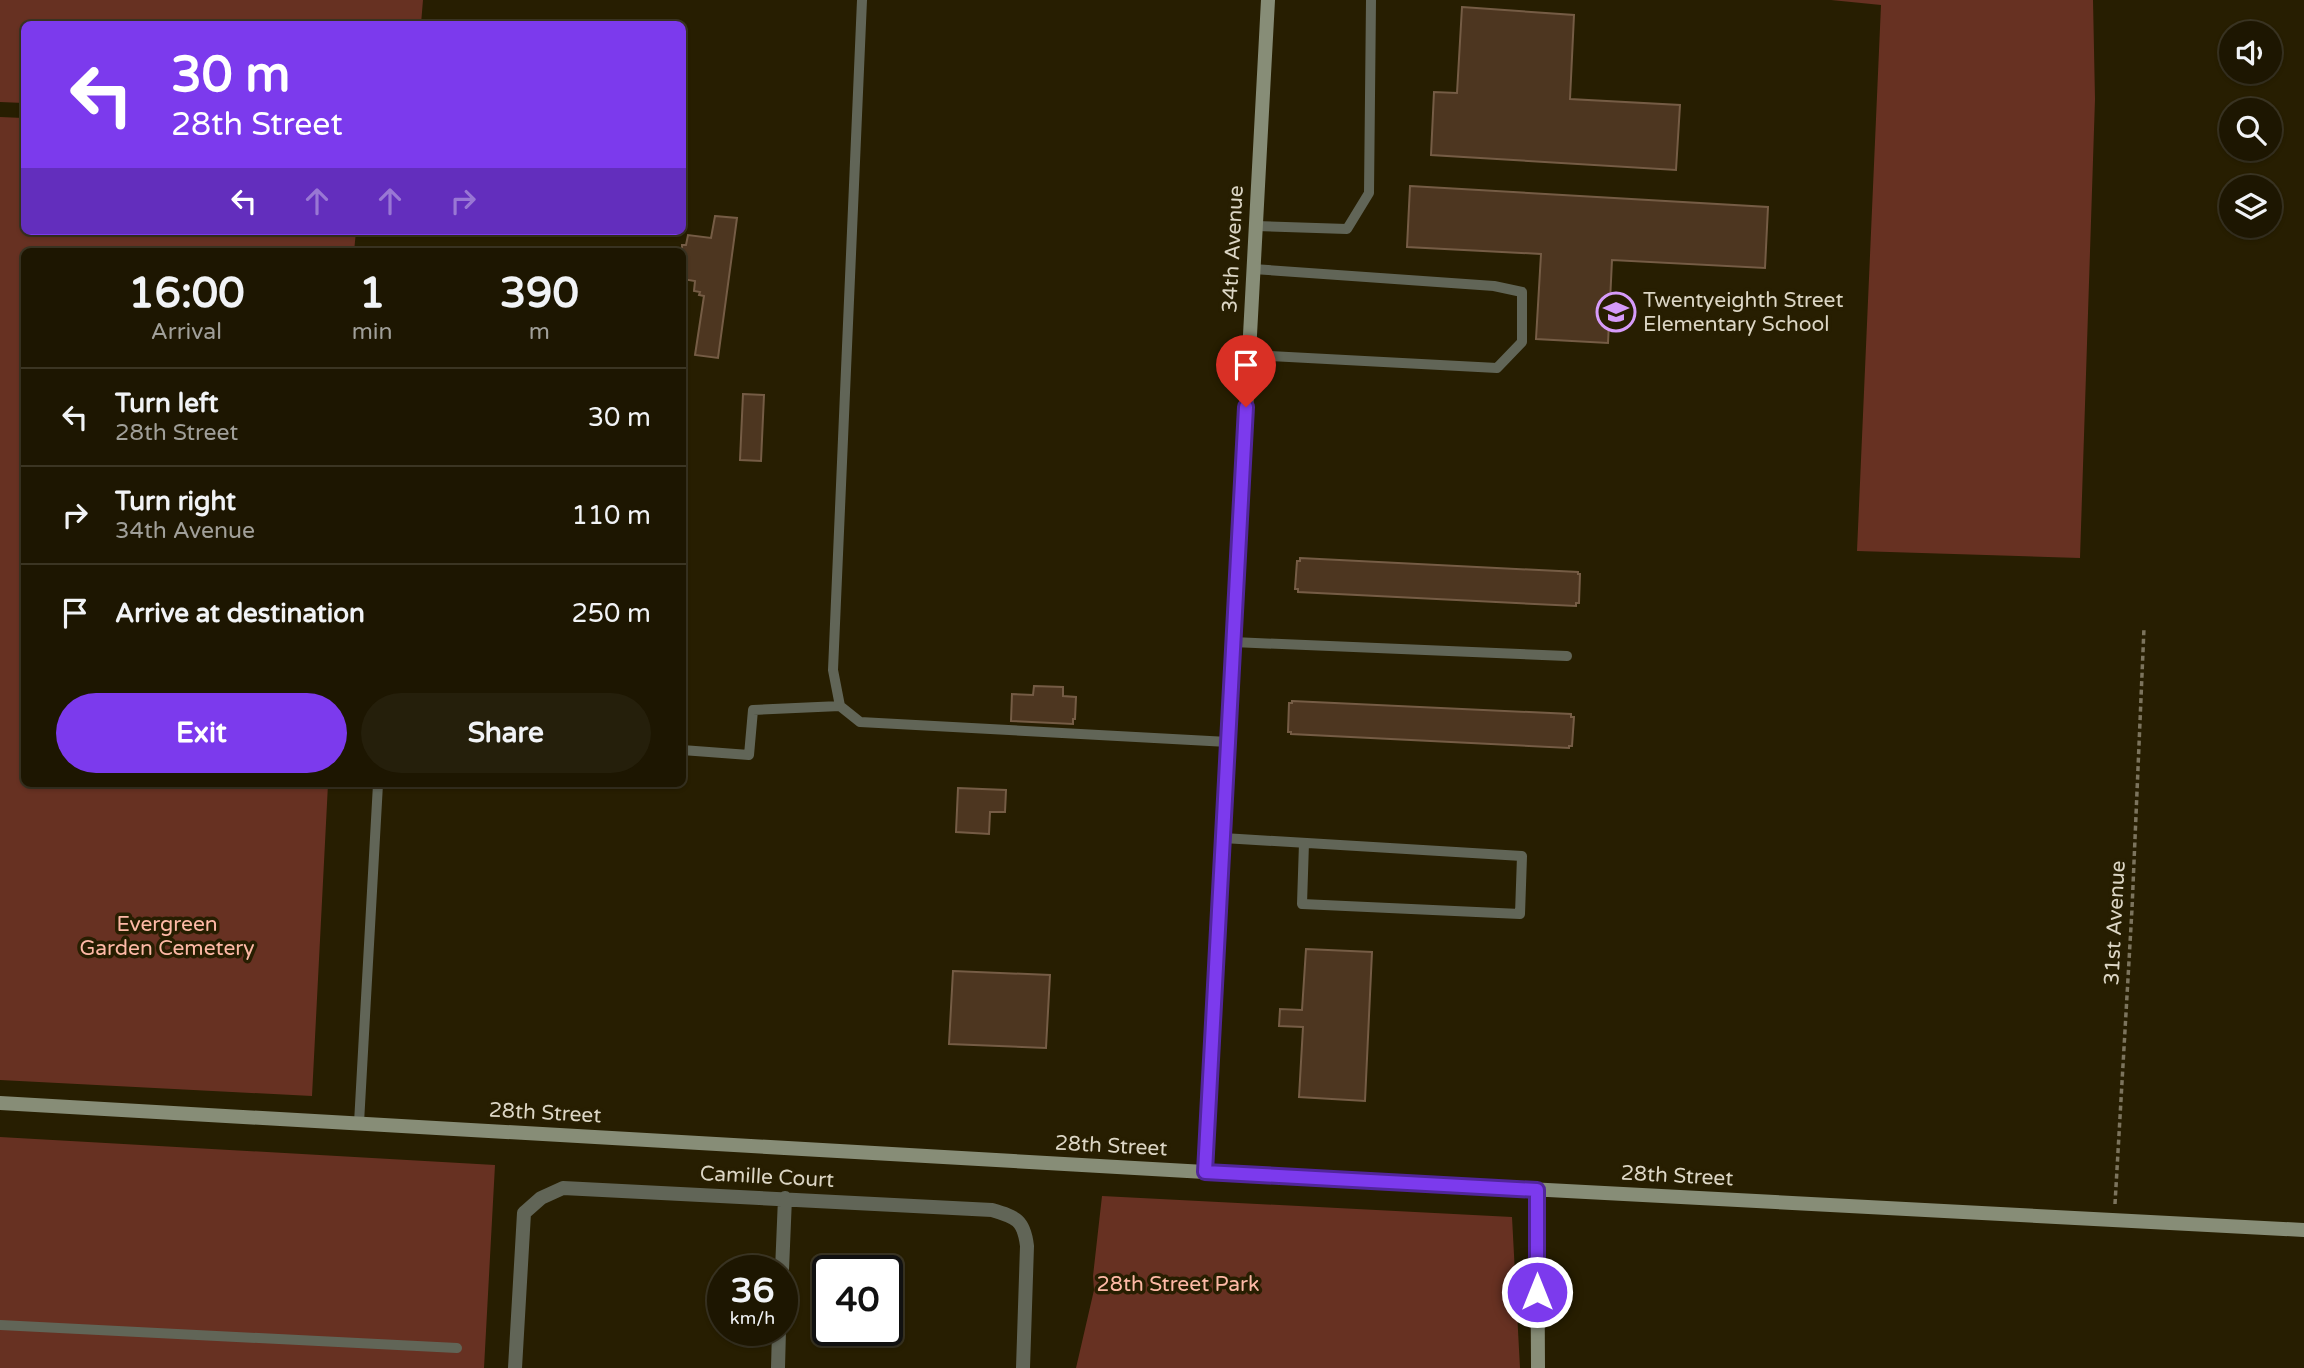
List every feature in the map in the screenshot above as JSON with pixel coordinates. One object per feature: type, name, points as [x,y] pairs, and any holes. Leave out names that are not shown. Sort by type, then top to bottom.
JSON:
[{"type":"main road","name":"34th Avenue","points":[[1205,1172],[1268,0]]},
{"type":"main road","name":"28th Street","points":[[0,1103],[1205,1172],[2304,1230]]},
{"type":"main road","points":[[1537,1190],[1538,1368]]},
{"type":"street","name":"Camille Court","points":[[515,1368],[524,1213],[541,1198],[563,1188],[992,1210],[1014,1216],[1025,1229],[1027,1246],[1023,1368]]},
{"type":"street","points":[[783,1255],[785,1198]]},
{"type":"street","points":[[778,1368],[779,1346]]},
{"type":"lane","points":[[862,0],[833,670],[840,706],[860,722],[1228,742]]},
{"type":"lane","points":[[1255,226],[1347,229],[1369,193],[1371,0]]},
{"type":"lane","points":[[1249,355],[1497,368],[1522,342],[1522,292],[1494,286],[1253,269]]},
{"type":"lane","points":[[1233,642],[1567,656]]},
{"type":"lane","points":[[686,750],[749,755],[753,710],[840,706]]},
{"type":"lane","points":[[359,1124],[377,787]]},
{"type":"lane","points":[[1223,838],[1522,856],[1520,914],[1302,904],[1304,843]]},
{"type":"lane","points":[[0,1325],[457,1348]]},
{"type":"path","name":"31st Avenue","points":[[2115,1220],[2144,628]]},
{"type":"green space","points":[[0,0],[423,0],[421,21],[21,21],[21,103],[0,102]]},
{"type":"green space","points":[[1831,0],[2093,0],[2095,99],[2080,558],[1857,551],[1881,5]]},
{"type":"green space","name":"Evergreen Garden Cemetery","points":[[0,117],[21,118],[21,235],[356,235],[354,248],[21,248],[21,787],[328,787],[312,1096],[0,1080]]},
{"type":"green space","points":[[0,1137],[495,1165],[484,1368],[0,1368]]},
{"type":"green space","name":"28th Street Park","points":[[1102,1196],[1512,1217],[1520,1368],[1076,1368],[1094,1290],[1093,1276]]},
{"type":"building","points":[[1462,7],[1574,15],[1570,99],[1680,105],[1676,170],[1431,155],[1434,92],[1457,93]]},
{"type":"building","points":[[1410,186],[1768,207],[1765,268],[1612,260],[1608,343],[1536,339],[1541,254],[1407,247]]},
{"type":"building","points":[[715,216],[737,218],[718,358],[695,355],[704,296],[694,291],[695,281],[686,280],[686,248],[682,248],[682,245],[686,245],[688,235],[711,238]]},
{"type":"building","points":[[743,394],[764,395],[761,461],[740,460]]},
{"type":"building","points":[[1300,558],[1578,572],[1579,603],[1576,603],[1576,606],[1298,592],[1298,589],[1295,589],[1297,561],[1300,561]]},
{"type":"building","points":[[1034,686],[1063,687],[1063,696],[1076,697],[1073,724],[1011,721],[1012,694],[1033,695]]},
{"type":"building","points":[[1292,701],[1571,714],[1571,717],[1574,717],[1572,746],[1569,748],[1291,734],[1288,732],[1289,703]]},
{"type":"building","points":[[958,788],[1006,790],[1005,812],[990,812],[989,834],[956,832]]},
{"type":"building","points":[[1306,949],[1372,952],[1365,1101],[1299,1097],[1303,1027],[1279,1026],[1280,1009],[1302,1010]]},
{"type":"building","points":[[953,971],[1050,975],[1046,1048],[949,1044]]},
{"type":"place","name":"Twentyeighth Street Elementary School","points":[[1616,312]]},
{"type":"route","points":[[1246,407],[1205,1172],[1537,1190],[1537,1292]]}]
